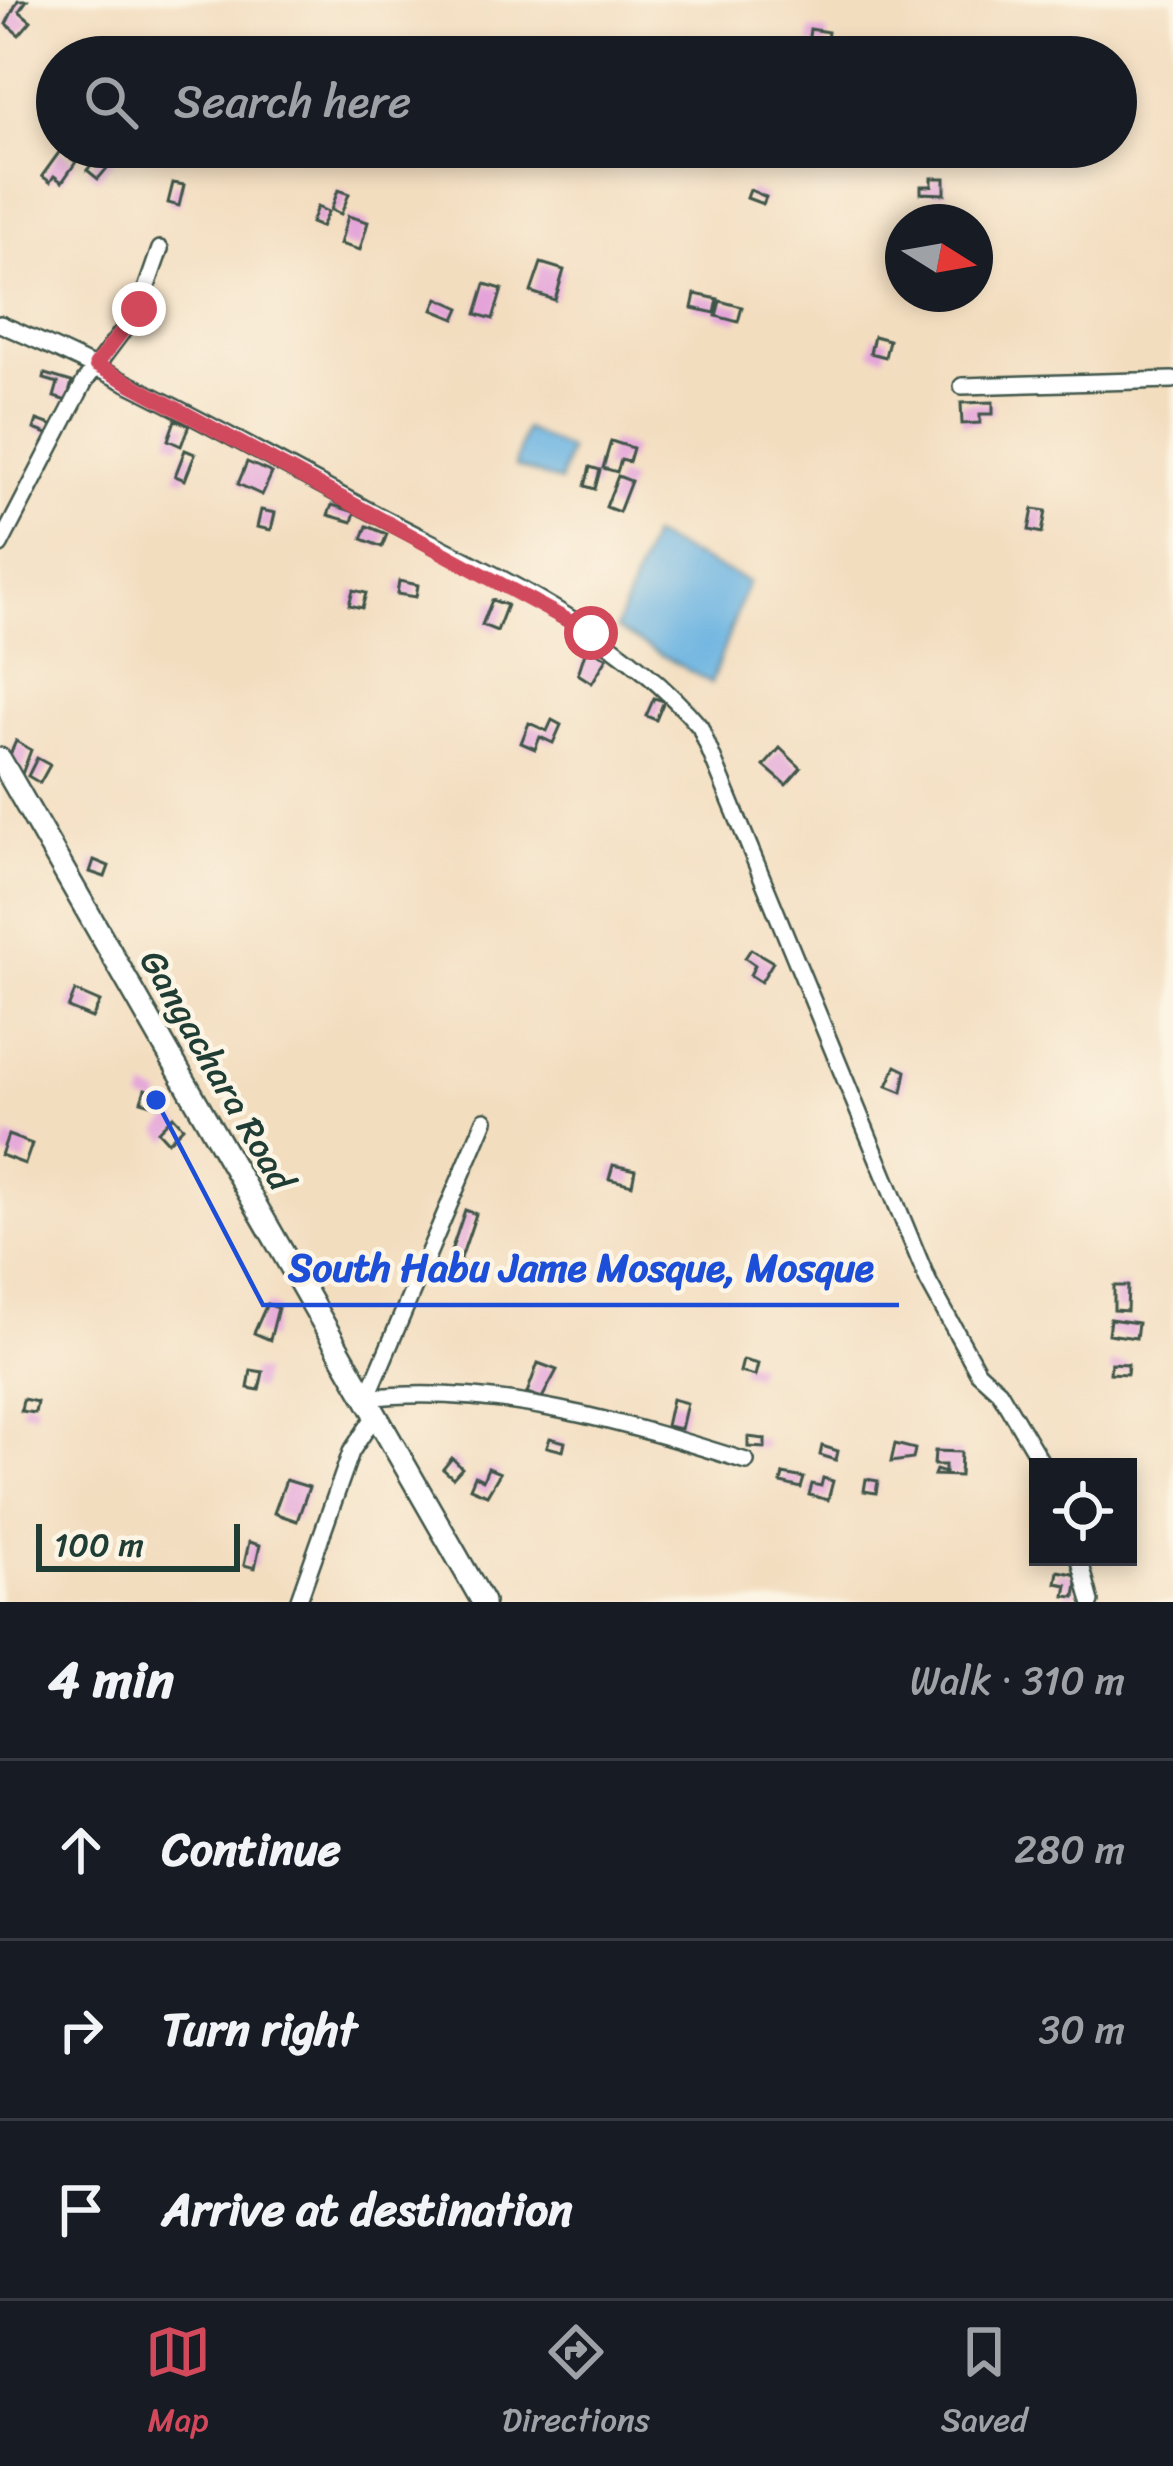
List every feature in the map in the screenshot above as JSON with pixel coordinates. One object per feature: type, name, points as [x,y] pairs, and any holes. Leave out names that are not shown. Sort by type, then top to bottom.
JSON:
[{"type":"main road","name":"Gangachara Road","points":[[0,759],[483,1602]]},
{"type":"street","points":[[0,545],[96,365],[139,309],[160,249]]},
{"type":"street","points":[[0,324],[96,365],[540,601],[670,692],[700,727],[928,1280],[978,1372],[999,1391],[1039,1458]]},
{"type":"street","points":[[962,386],[1173,380]]},
{"type":"street","points":[[298,1602],[351,1452],[485,1120]]},
{"type":"street","points":[[371,1406],[428,1391],[660,1434],[746,1461]]},
{"type":"street","points":[[1081,1566],[1090,1602]]},
{"type":"water","points":[[525,429],[569,450],[560,482],[515,466]]},
{"type":"water","points":[[651,536],[748,582],[711,683],[616,629]]},
{"type":"building","points":[[18,0],[27,0],[19,11],[31,21],[19,35],[6,24]]},
{"type":"building","points":[[810,29],[828,32],[827,36],[809,36]]},
{"type":"building","points":[[48,168],[72,168],[62,182],[42,176]]},
{"type":"building","points":[[89,168],[107,168],[98,179]]},
{"type":"building","points":[[932,178],[945,178],[945,194],[921,193],[921,186],[932,186]]},
{"type":"building","points":[[173,183],[184,185],[179,206],[168,203]]},
{"type":"building","points":[[338,190],[349,194],[341,214],[331,210]]},
{"type":"building","points":[[750,190],[766,197],[763,204],[747,198]]},
{"type":"building","points":[[317,207],[328,212],[321,227],[311,223]]},
{"type":"building","points":[[348,216],[368,222],[360,250],[340,244]]},
{"type":"building","points":[[541,263],[564,270],[555,300],[531,292]]},
{"type":"building","points":[[485,284],[502,289],[493,319],[476,314]]},
{"type":"building","points":[[695,294],[718,299],[715,313],[692,308]]},
{"type":"building","points":[[438,298],[460,308],[455,319],[433,310]]},
{"type":"building","points":[[720,301],[742,307],[738,322],[716,316]]},
{"type":"building","points":[[874,336],[889,340],[885,357],[870,353]]},
{"type":"building","points":[[45,374],[72,382],[67,401],[54,397],[58,383],[44,379]]},
{"type":"building","points":[[993,402],[993,414],[980,414],[980,423],[962,424],[961,403]]},
{"type":"building","points":[[37,420],[54,426],[50,435],[34,429]]},
{"type":"building","points":[[175,420],[189,425],[181,446],[168,440]]},
{"type":"building","points":[[611,441],[633,448],[629,462],[621,460],[617,472],[603,468]]},
{"type":"building","points":[[185,450],[195,454],[185,480],[175,476]]},
{"type":"building","points":[[247,462],[272,473],[262,495],[238,484]]},
{"type":"building","points":[[590,467],[600,470],[595,489],[585,486]]},
{"type":"building","points":[[618,476],[631,481],[619,512],[606,507]]},
{"type":"building","points":[[332,505],[355,512],[352,522],[328,515]]},
{"type":"building","points":[[1033,509],[1046,511],[1042,533],[1029,530]]},
{"type":"building","points":[[261,510],[275,513],[271,530],[257,527]]},
{"type":"building","points":[[367,526],[387,534],[382,547],[362,539]]},
{"type":"building","points":[[399,581],[418,585],[416,597],[397,594]]},
{"type":"building","points":[[353,590],[366,593],[362,608],[349,605]]},
{"type":"building","points":[[492,600],[507,605],[497,631],[482,625]]},
{"type":"building","points":[[587,646],[607,658],[592,683],[578,674]]},
{"type":"building","points":[[654,698],[664,701],[656,720],[646,716]]},
{"type":"building","points":[[552,720],[561,725],[553,743],[540,737],[535,749],[521,743],[529,723],[547,731]]},
{"type":"building","points":[[16,741],[31,750],[22,774],[6,764]]},
{"type":"building","points":[[780,748],[801,768],[786,785],[764,766]]},
{"type":"building","points":[[37,758],[50,765],[40,783],[28,776]]},
{"type":"building","points":[[94,860],[109,866],[105,877],[90,872]]},
{"type":"building","points":[[751,949],[773,962],[761,982],[750,975],[755,965],[745,958]]},
{"type":"building","points":[[75,991],[100,1002],[92,1018],[68,1008]]},
{"type":"building","points":[[896,1066],[906,1071],[902,1092],[887,1086]]},
{"type":"building","points":[[145,1089],[162,1095],[158,1106],[141,1101]]},
{"type":"building","points":[[173,1116],[183,1127],[168,1142],[158,1131]]},
{"type":"building","points":[[8,1135],[32,1144],[25,1164],[1,1155]]},
{"type":"building","points":[[613,1165],[635,1170],[632,1185],[609,1179]]},
{"type":"building","points":[[465,1210],[476,1214],[461,1258],[450,1254]]},
{"type":"building","points":[[1114,1286],[1128,1286],[1127,1311],[1114,1310]]},
{"type":"building","points":[[267,1304],[278,1308],[270,1340],[254,1333]]},
{"type":"building","points":[[1110,1319],[1138,1323],[1136,1338],[1108,1334]]},
{"type":"building","points":[[743,1360],[758,1364],[755,1376],[740,1372]]},
{"type":"building","points":[[538,1363],[557,1370],[542,1398],[527,1393]]},
{"type":"building","points":[[1111,1363],[1128,1364],[1127,1374],[1110,1373]]},
{"type":"building","points":[[251,1370],[263,1372],[259,1390],[248,1388]]},
{"type":"building","points":[[23,1399],[37,1402],[35,1413],[21,1411]]},
{"type":"building","points":[[672,1399],[687,1403],[681,1429],[666,1426]]},
{"type":"building","points":[[748,1437],[765,1439],[765,1448],[748,1447]]},
{"type":"building","points":[[550,1438],[565,1442],[563,1451],[547,1447]]},
{"type":"building","points":[[895,1444],[915,1449],[913,1459],[891,1462]]},
{"type":"building","points":[[822,1446],[838,1451],[836,1460],[820,1455]]},
{"type":"building","points":[[935,1451],[961,1452],[960,1476],[934,1475],[936,1470],[945,1473],[945,1465],[934,1465]]},
{"type":"building","points":[[452,1458],[462,1468],[453,1478],[443,1469]]},
{"type":"building","points":[[488,1468],[500,1473],[487,1495],[470,1488],[475,1476],[483,1480]]},
{"type":"building","points":[[783,1474],[804,1478],[801,1488],[781,1483]]},
{"type":"building","points":[[823,1478],[833,1481],[828,1500],[809,1495],[812,1484],[821,1486]]},
{"type":"building","points":[[866,1479],[878,1481],[876,1493],[864,1491]]},
{"type":"building","points":[[286,1480],[309,1487],[297,1521],[274,1513]]},
{"type":"building","points":[[249,1542],[260,1545],[255,1568],[244,1565]]},
{"type":"building","points":[[1058,1571],[1078,1575],[1075,1597],[1065,1596],[1067,1585],[1056,1583]]},
{"type":"place","name":"South Habu Jame Mosque, Mosque","points":[[156,1100]]},
{"type":"route","points":[[139,309],[96,365],[540,601],[591,633]]}]
